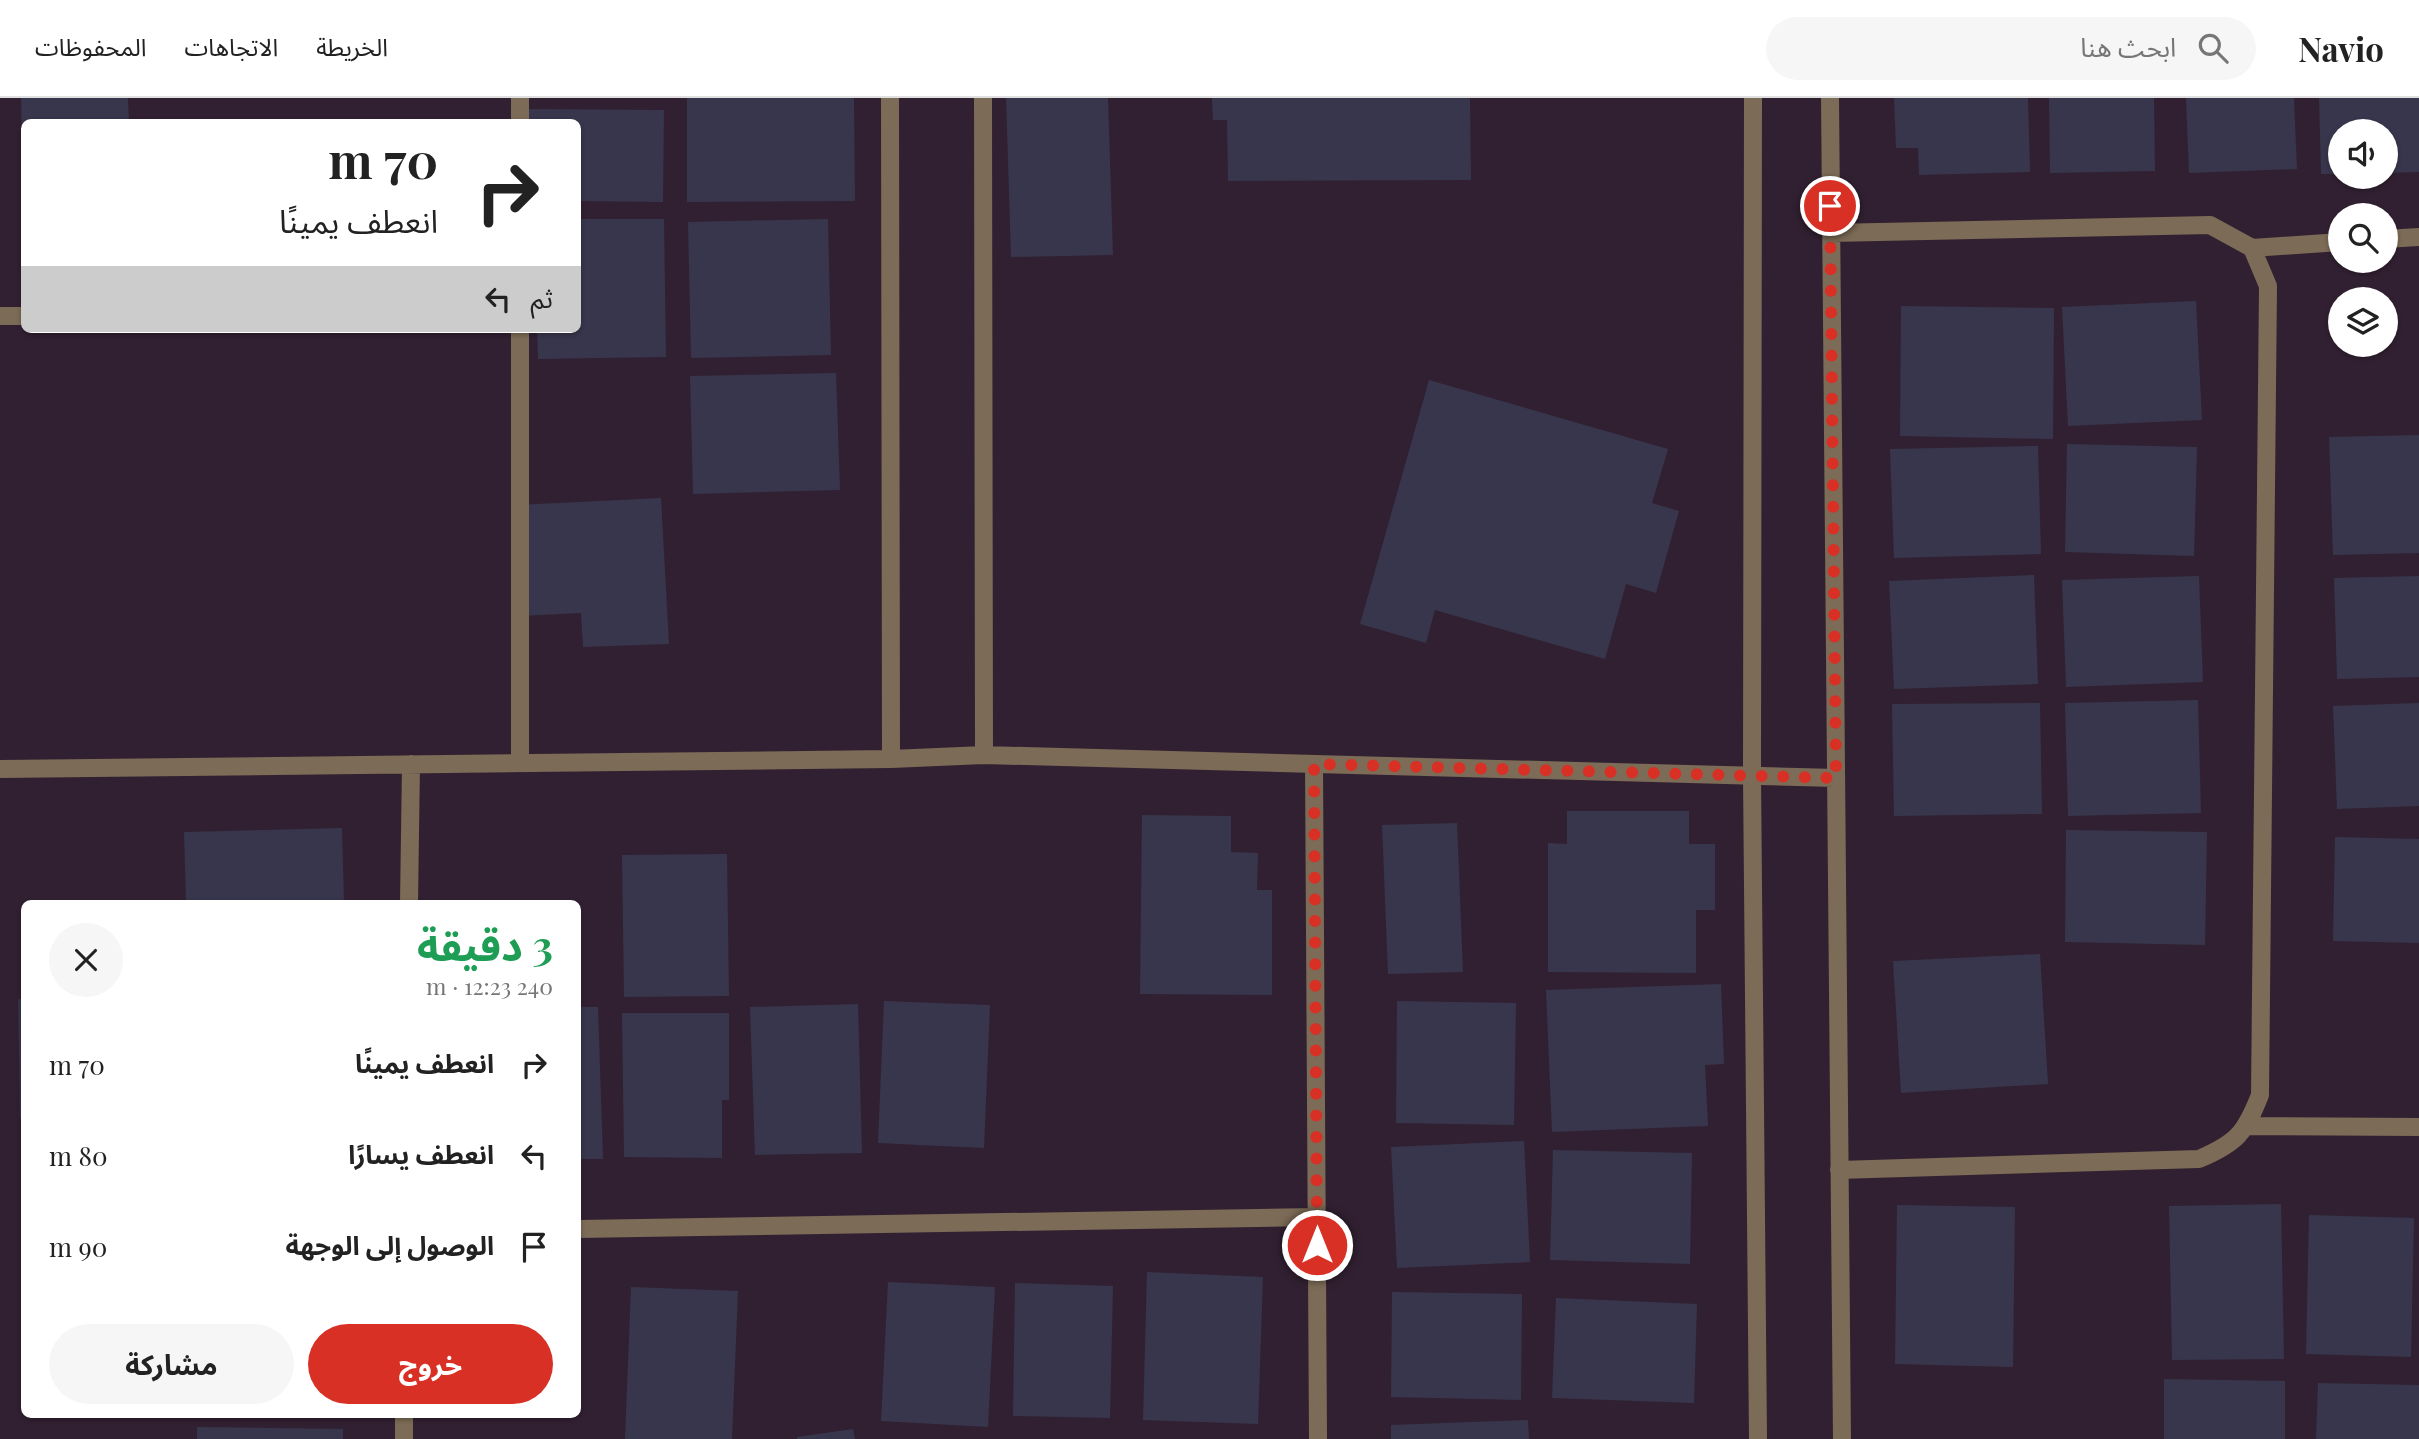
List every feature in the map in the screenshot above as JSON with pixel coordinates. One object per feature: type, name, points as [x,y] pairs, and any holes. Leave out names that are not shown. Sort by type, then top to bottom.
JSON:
[{"type":"street","points":[[520,98],[520,119]]},
{"type":"street","points":[[890,98],[891,758]]},
{"type":"street","points":[[983,98],[984,755]]},
{"type":"street","points":[[1753,98],[1752,776],[1758,1439]]},
{"type":"street","points":[[1830,98],[1842,1439]]},
{"type":"street","points":[[1831,233],[2210,225],[2252,248],[2328,243]]},
{"type":"street","points":[[2398,238],[2419,237]]},
{"type":"street","points":[[1839,1170],[2199,1159],[2225,1148],[2249,1126],[2260,1095],[2268,300],[2268,286],[2252,248]]},
{"type":"street","points":[[0,316],[21,316]]},
{"type":"street","points":[[520,333],[520,763]]},
{"type":"street","points":[[0,769],[984,755],[1836,778]]},
{"type":"street","points":[[409,900],[411,764]]},
{"type":"street","points":[[1314,764],[1318,1439]]},
{"type":"street","points":[[2249,1126],[2419,1127]]},
{"type":"street","points":[[581,1229],[1317,1217]]},
{"type":"street","points":[[404,1418],[404,1439]]},
{"type":"building","points":[[21,98],[128,98],[129,119],[21,119]]},
{"type":"building","points":[[687,98],[854,98],[855,201],[687,202]]},
{"type":"building","points":[[1006,98],[1108,98],[1113,255],[1011,257]]},
{"type":"building","points":[[1212,98],[1470,98],[1471,180],[1228,181],[1227,120],[1213,120]]},
{"type":"building","points":[[1894,98],[2028,98],[2030,172],[1919,175],[1918,148],[1896,148]]},
{"type":"building","points":[[2049,98],[2154,98],[2155,171],[2050,173]]},
{"type":"building","points":[[2186,98],[2294,98],[2297,169],[2189,173]]},
{"type":"building","points":[[2319,98],[2419,98],[2419,172],[2398,173],[2398,119],[2328,119],[2328,174],[2321,174]]},
{"type":"building","points":[[527,109],[664,110],[663,202],[581,201],[581,119],[527,119]]},
{"type":"building","points":[[581,219],[664,219],[666,357],[538,359],[537,333],[581,333]]},
{"type":"building","points":[[828,219],[831,355],[691,358],[688,222]]},
{"type":"building","points":[[2196,301],[2202,420],[2068,426],[2062,307]]},
{"type":"building","points":[[1901,306],[2054,308],[2053,439],[1900,436]]},
{"type":"building","points":[[836,373],[840,490],[693,494],[690,376]]},
{"type":"building","points":[[1429,380],[1668,449],[1652,503],[1679,511],[1656,593],[1626,584],[1605,659],[1435,610],[1426,643],[1360,624]]},
{"type":"building","points":[[2419,435],[2419,553],[2333,555],[2329,437]]},
{"type":"building","points":[[2067,444],[2197,447],[2194,556],[2065,552]]},
{"type":"building","points":[[2038,446],[2041,554],[1894,558],[1890,449]]},
{"type":"building","points":[[661,498],[669,644],[583,647],[581,613],[521,616],[516,505]]},
{"type":"building","points":[[2034,575],[2038,684],[1894,689],[1889,581]]},
{"type":"building","points":[[2199,576],[2203,682],[2066,687],[2062,580]]},
{"type":"building","points":[[2419,576],[2419,677],[2337,679],[2334,578]]},
{"type":"building","points":[[2198,700],[2201,813],[2068,816],[2065,703]]},
{"type":"building","points":[[2040,703],[2042,814],[1894,816],[1892,704]]},
{"type":"building","points":[[2419,703],[2419,806],[2337,809],[2333,706]]},
{"type":"building","points":[[1567,811],[1689,811],[1689,844],[1715,844],[1715,910],[1696,910],[1696,973],[1548,972],[1548,843],[1567,844]]},
{"type":"building","points":[[1142,815],[1231,816],[1231,852],[1258,853],[1257,890],[1272,890],[1272,995],[1140,994]]},
{"type":"building","points":[[1457,823],[1463,972],[1388,974],[1382,825]]},
{"type":"building","points":[[342,828],[344,900],[186,900],[184,832]]},
{"type":"building","points":[[2066,830],[2207,832],[2205,945],[2065,942]]},
{"type":"building","points":[[2335,837],[2419,839],[2419,943],[2333,941]]},
{"type":"building","points":[[727,854],[729,996],[624,997],[622,855]]},
{"type":"building","points":[[2040,954],[2048,1084],[1901,1093],[1893,961]]},
{"type":"building","points":[[1721,984],[1724,1064],[1705,1065],[1708,1126],[1552,1132],[1546,990]]},
{"type":"building","points":[[18,999],[21,999],[20,1119]]},
{"type":"building","points":[[884,1001],[990,1005],[984,1148],[878,1143]]},
{"type":"building","points":[[1397,1001],[1516,1003],[1514,1125],[1396,1123]]},
{"type":"building","points":[[858,1004],[862,1153],[755,1155],[750,1007]]},
{"type":"building","points":[[581,1007],[598,1007],[603,1159],[581,1159]]},
{"type":"building","points":[[622,1013],[729,1013],[729,1100],[722,1100],[722,1158],[624,1157]]},
{"type":"building","points":[[1524,1141],[1530,1262],[1397,1268],[1391,1147]]},
{"type":"building","points":[[1553,1150],[1692,1153],[1690,1264],[1550,1260]]},
{"type":"building","points":[[2281,1204],[2284,1359],[2172,1360],[2169,1206]]},
{"type":"building","points":[[1897,1205],[2015,1207],[2013,1367],[1895,1364]]},
{"type":"building","points":[[2309,1215],[2414,1218],[2411,1357],[2306,1354]]},
{"type":"building","points":[[1147,1272],[1263,1277],[1258,1424],[1143,1420]]},
{"type":"building","points":[[888,1282],[995,1287],[988,1427],[881,1421]]},
{"type":"building","points":[[1015,1283],[1113,1286],[1110,1418],[1013,1416]]},
{"type":"building","points":[[631,1287],[738,1291],[732,1439],[625,1439]]},
{"type":"building","points":[[1392,1292],[1522,1294],[1521,1400],[1391,1397]]},
{"type":"building","points":[[1556,1298],[1697,1304],[1694,1403],[1552,1398]]},
{"type":"building","points":[[2164,1379],[2285,1381],[2285,1439],[2164,1439]]},
{"type":"building","points":[[2318,1383],[2419,1385],[2419,1439],[2316,1439]]},
{"type":"building","points":[[1528,1420],[1529,1439],[1391,1439],[1391,1425]]},
{"type":"building","points":[[197,1427],[343,1429],[343,1439],[197,1439]]},
{"type":"building","points":[[853,1429],[855,1439],[797,1439],[797,1437]]},
{"type":"route","points":[[1317,1245],[1314,764],[1836,778],[1830,206]]}]
